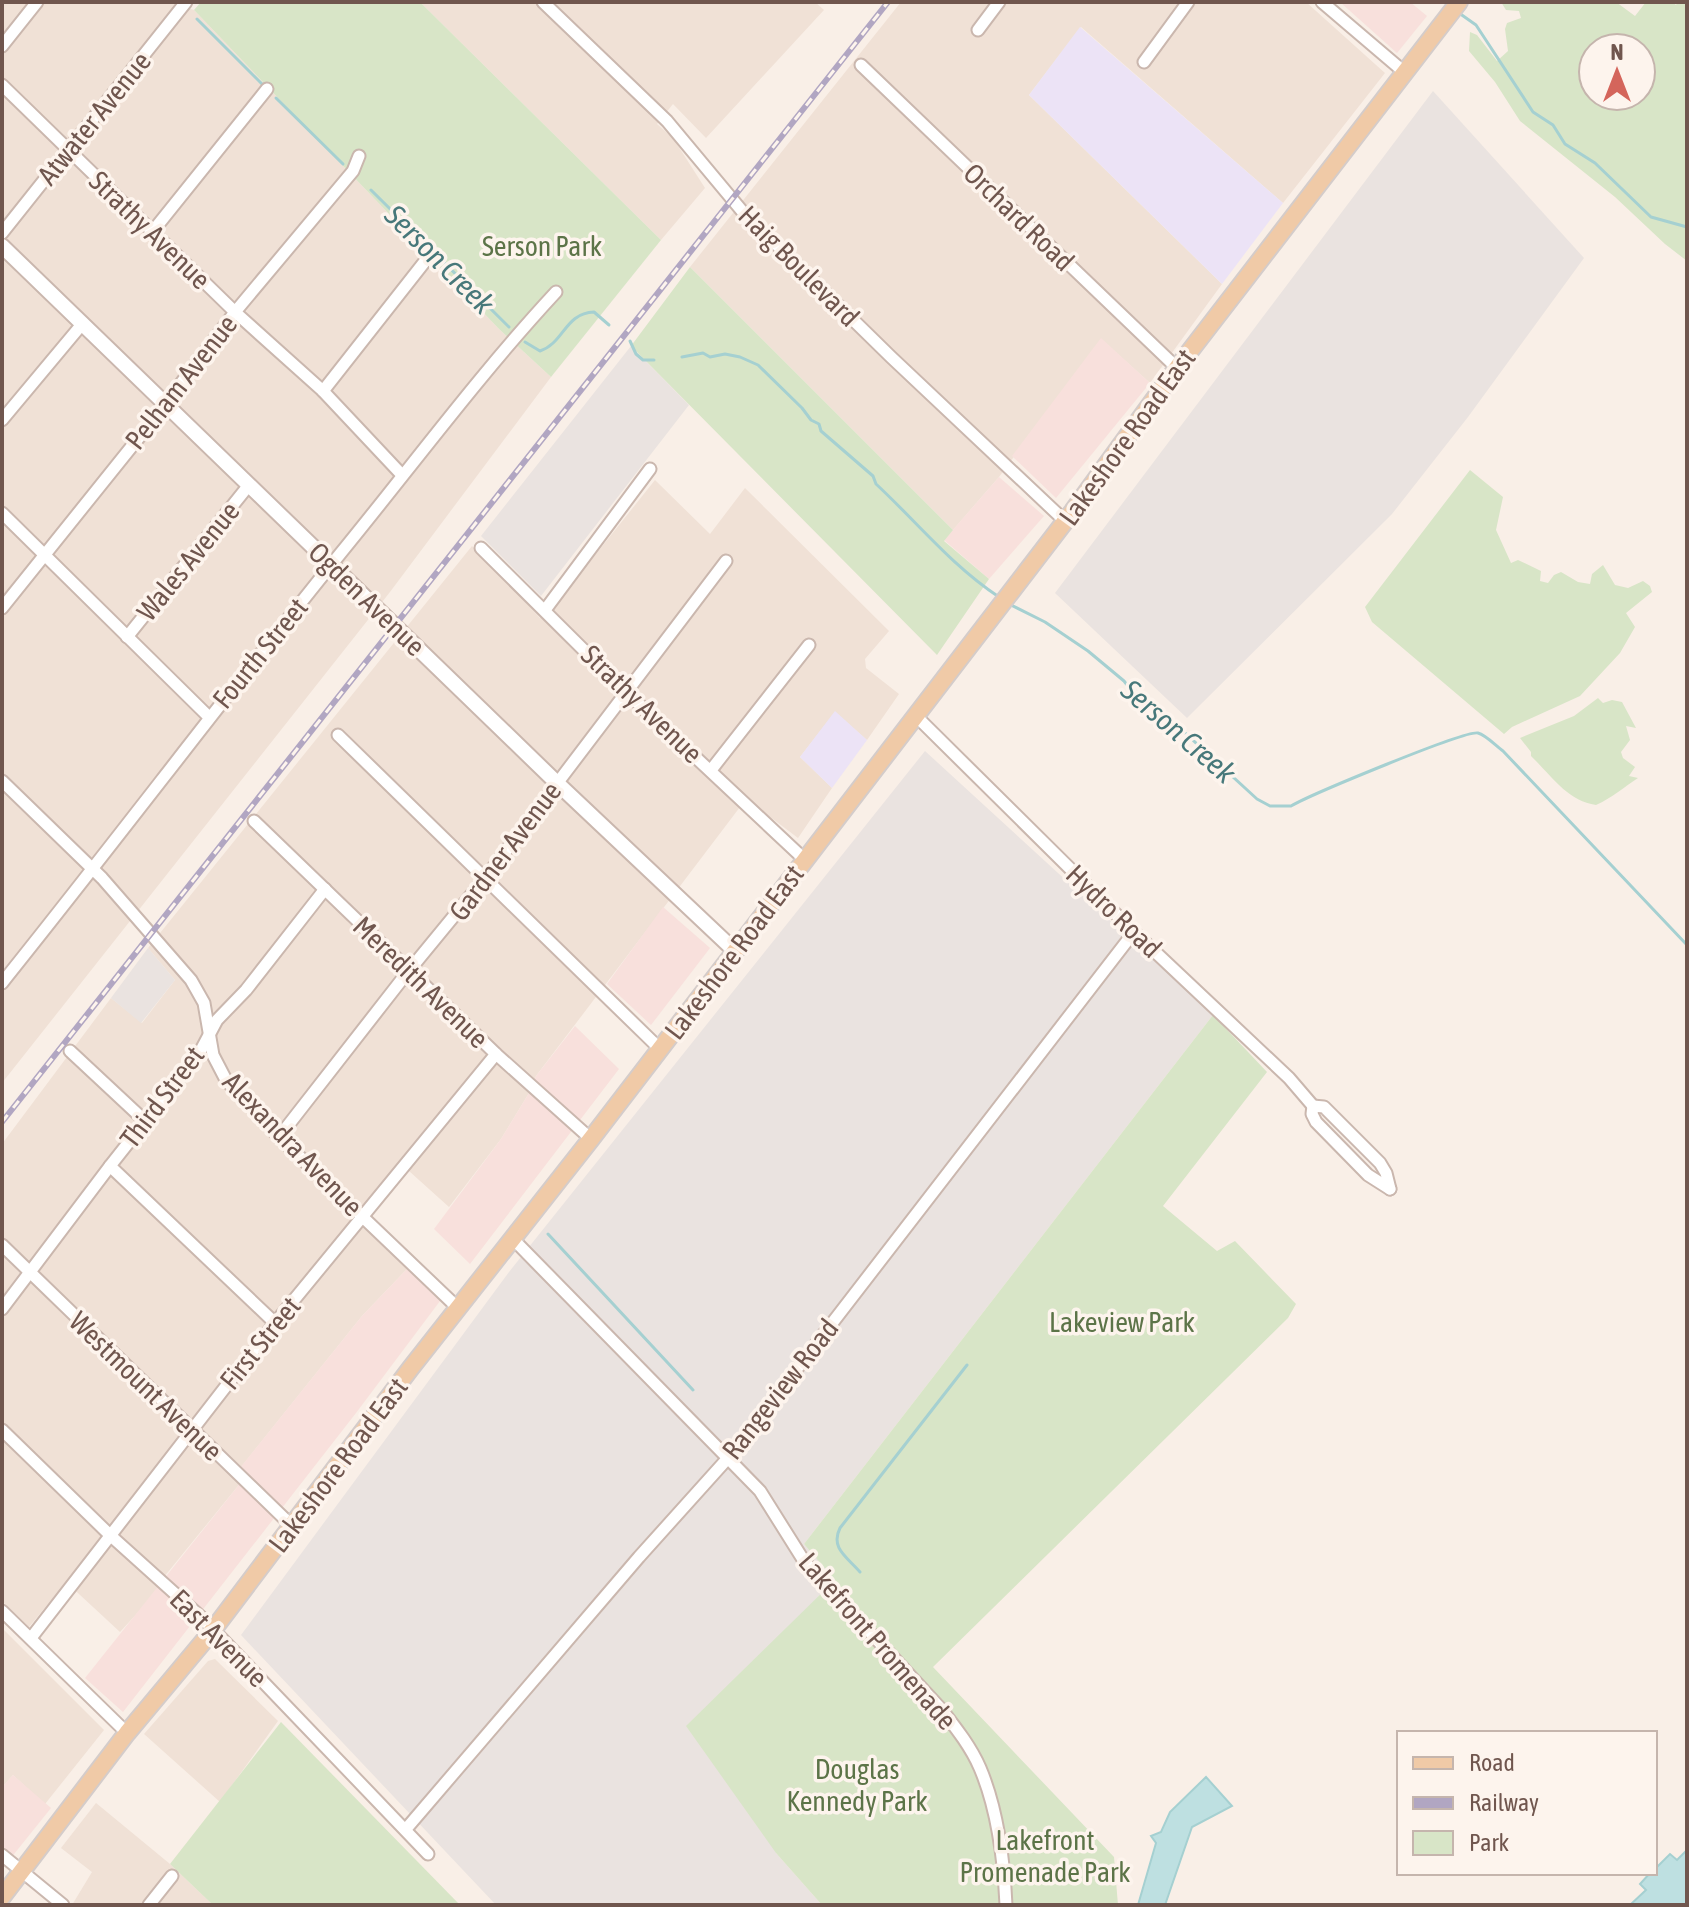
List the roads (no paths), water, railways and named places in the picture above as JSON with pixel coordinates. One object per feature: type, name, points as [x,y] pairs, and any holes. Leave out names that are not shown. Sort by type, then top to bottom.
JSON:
[{"type":"main road","name":"Lakeshore Road East","points":[[2,1897],[127,1733],[213,1630],[410,1369],[916,716],[1177,368],[1454,7]]},
{"type":"street","points":[[2,46],[37,2]]},
{"type":"street","name":"Atwater Avenue","points":[[2,233],[186,2]]},
{"type":"street","name":"Haig Boulevard","points":[[543,2],[667,121],[763,232],[1065,521]]},
{"type":"street","points":[[978,30],[999,2]]},
{"type":"street","points":[[1144,62],[1188,2]]},
{"type":"street","points":[[1322,2],[1403,71]]},
{"type":"street","name":"Orchard Road","points":[[861,65],[1177,368]]},
{"type":"street","name":"Strathy Avenue","points":[[2,85],[235,312],[323,391],[402,475]]},
{"type":"street","points":[[153,231],[267,89]]},
{"type":"street","name":"Pelham Avenue","points":[[2,608],[166,404],[235,312],[353,171],[359,156]]},
{"type":"street","name":"Ogden Avenue","points":[[2,246],[735,951]]},
{"type":"street","points":[[323,391],[426,260]]},
{"type":"street","name":"Fourth Street","points":[[2,983],[402,475],[512,339],[556,292]]},
{"type":"street","points":[[2,420],[83,323]]},
{"type":"street","points":[[545,610],[650,469]]},
{"type":"street","name":"Wales Avenue","points":[[127,637],[249,485]]},
{"type":"street","points":[[2,513],[209,717]]},
{"type":"street","name":"Strathy Avenue","points":[[481,548],[627,693],[804,859]]},
{"type":"street","name":"Gardner Avenue","points":[[279,1137],[486,877],[726,561]]},
{"type":"street","points":[[711,770],[809,645]]},
{"type":"street","name":"Hydro Road","points":[[916,716],[1134,932],[1289,1078],[1313,1106]]},
{"type":"street","points":[[338,735],[660,1049]]},
{"type":"street","name":"Alexandra Avenue","points":[[2,781],[124,901],[191,980],[204,1003],[213,1055],[226,1080],[279,1137],[459,1309]]},
{"type":"street","name":"Meredith Avenue","points":[[254,821],[496,1054],[591,1139]]},
{"type":"street","name":"Third Street","points":[[2,1309],[200,1052],[217,1020],[246,990],[325,889]]},
{"type":"street","name":"Rangeview Road","points":[[406,1829],[728,1458],[1134,932]]},
{"type":"street","points":[[70,1051],[145,1121]]},
{"type":"street","name":"First Street","points":[[31,1638],[275,1323],[496,1054]]},
{"type":"street","points":[[1313,1106],[1324,1107],[1380,1163],[1390,1189],[1368,1175],[1316,1122],[1312,1114],[1313,1106]]},
{"type":"street","points":[[110,1166],[275,1323]]},
{"type":"street","name":"Lakefront Promenade","points":[[513,1239],[760,1491],[804,1561],[942,1710],[981,1769],[1000,1845],[1006,1905]]},
{"type":"street","name":"Westmount Avenue","points":[[2,1245],[292,1526]]},
{"type":"street","name":"East Avenue","points":[[2,1430],[213,1630],[428,1854]]},
{"type":"street","points":[[2,1611],[127,1733]]},
{"type":"street","points":[[2,1855],[63,1905]]},
{"type":"street","points":[[149,1905],[172,1876]]},
{"type":"water","points":[[1206,1777],[1232,1806],[1192,1827],[1165,1905],[1138,1905],[1156,1843],[1151,1836],[1161,1832],[1170,1812]]},
{"type":"water","points":[[1687,1850],[1687,1905],[1630,1905],[1646,1890],[1640,1884],[1648,1875],[1657,1875],[1657,1867],[1670,1854],[1677,1860]]},
{"type":"waterway","points":[[1459,13],[1476,25],[1533,112],[1553,125],[1565,144],[1595,163],[1651,217],[1687,227]]},
{"type":"waterway","name":"Serson Creek","points":[[197,19],[263,85]]},
{"type":"waterway","name":"Serson Creek","points":[[276,98],[343,164]]},
{"type":"waterway","name":"Serson Creek","points":[[371,190],[509,327]]},
{"type":"waterway","name":"Serson Creek","points":[[525,342],[540,351],[584,314],[594,312],[609,325]]},
{"type":"waterway","name":"Serson Creek","points":[[630,341],[643,360],[654,360]]},
{"type":"waterway","name":"Serson Creek","points":[[682,357],[703,353],[710,357],[725,354],[758,365],[811,420],[819,424],[821,431],[873,476],[876,484],[950,558],[999,597]]},
{"type":"waterway","name":"Serson Creek","points":[[1009,604],[1045,622],[1088,651],[1124,681],[1134,694],[1160,710],[1257,799],[1270,806],[1291,806],[1418,752],[1467,735],[1481,734],[1503,751],[1687,945]]},
{"type":"waterway","points":[[548,1234],[693,1390]]},
{"type":"waterway","points":[[860,1572],[839,1547],[837,1535],[840,1528],[967,1365]]},
{"type":"railway","points":[[2,1122],[888,2]]},
{"type":"park label","name":"Serson Park","points":[[542,246]]},
{"type":"park label","name":"Lakeview Park","points":[[1122,1322]]},
{"type":"park label","name":"Douglas Kennedy Park","points":[[857,1785]]},
{"type":"park label","name":"Lakefront Promenade Park","points":[[1045,1856]]}]
